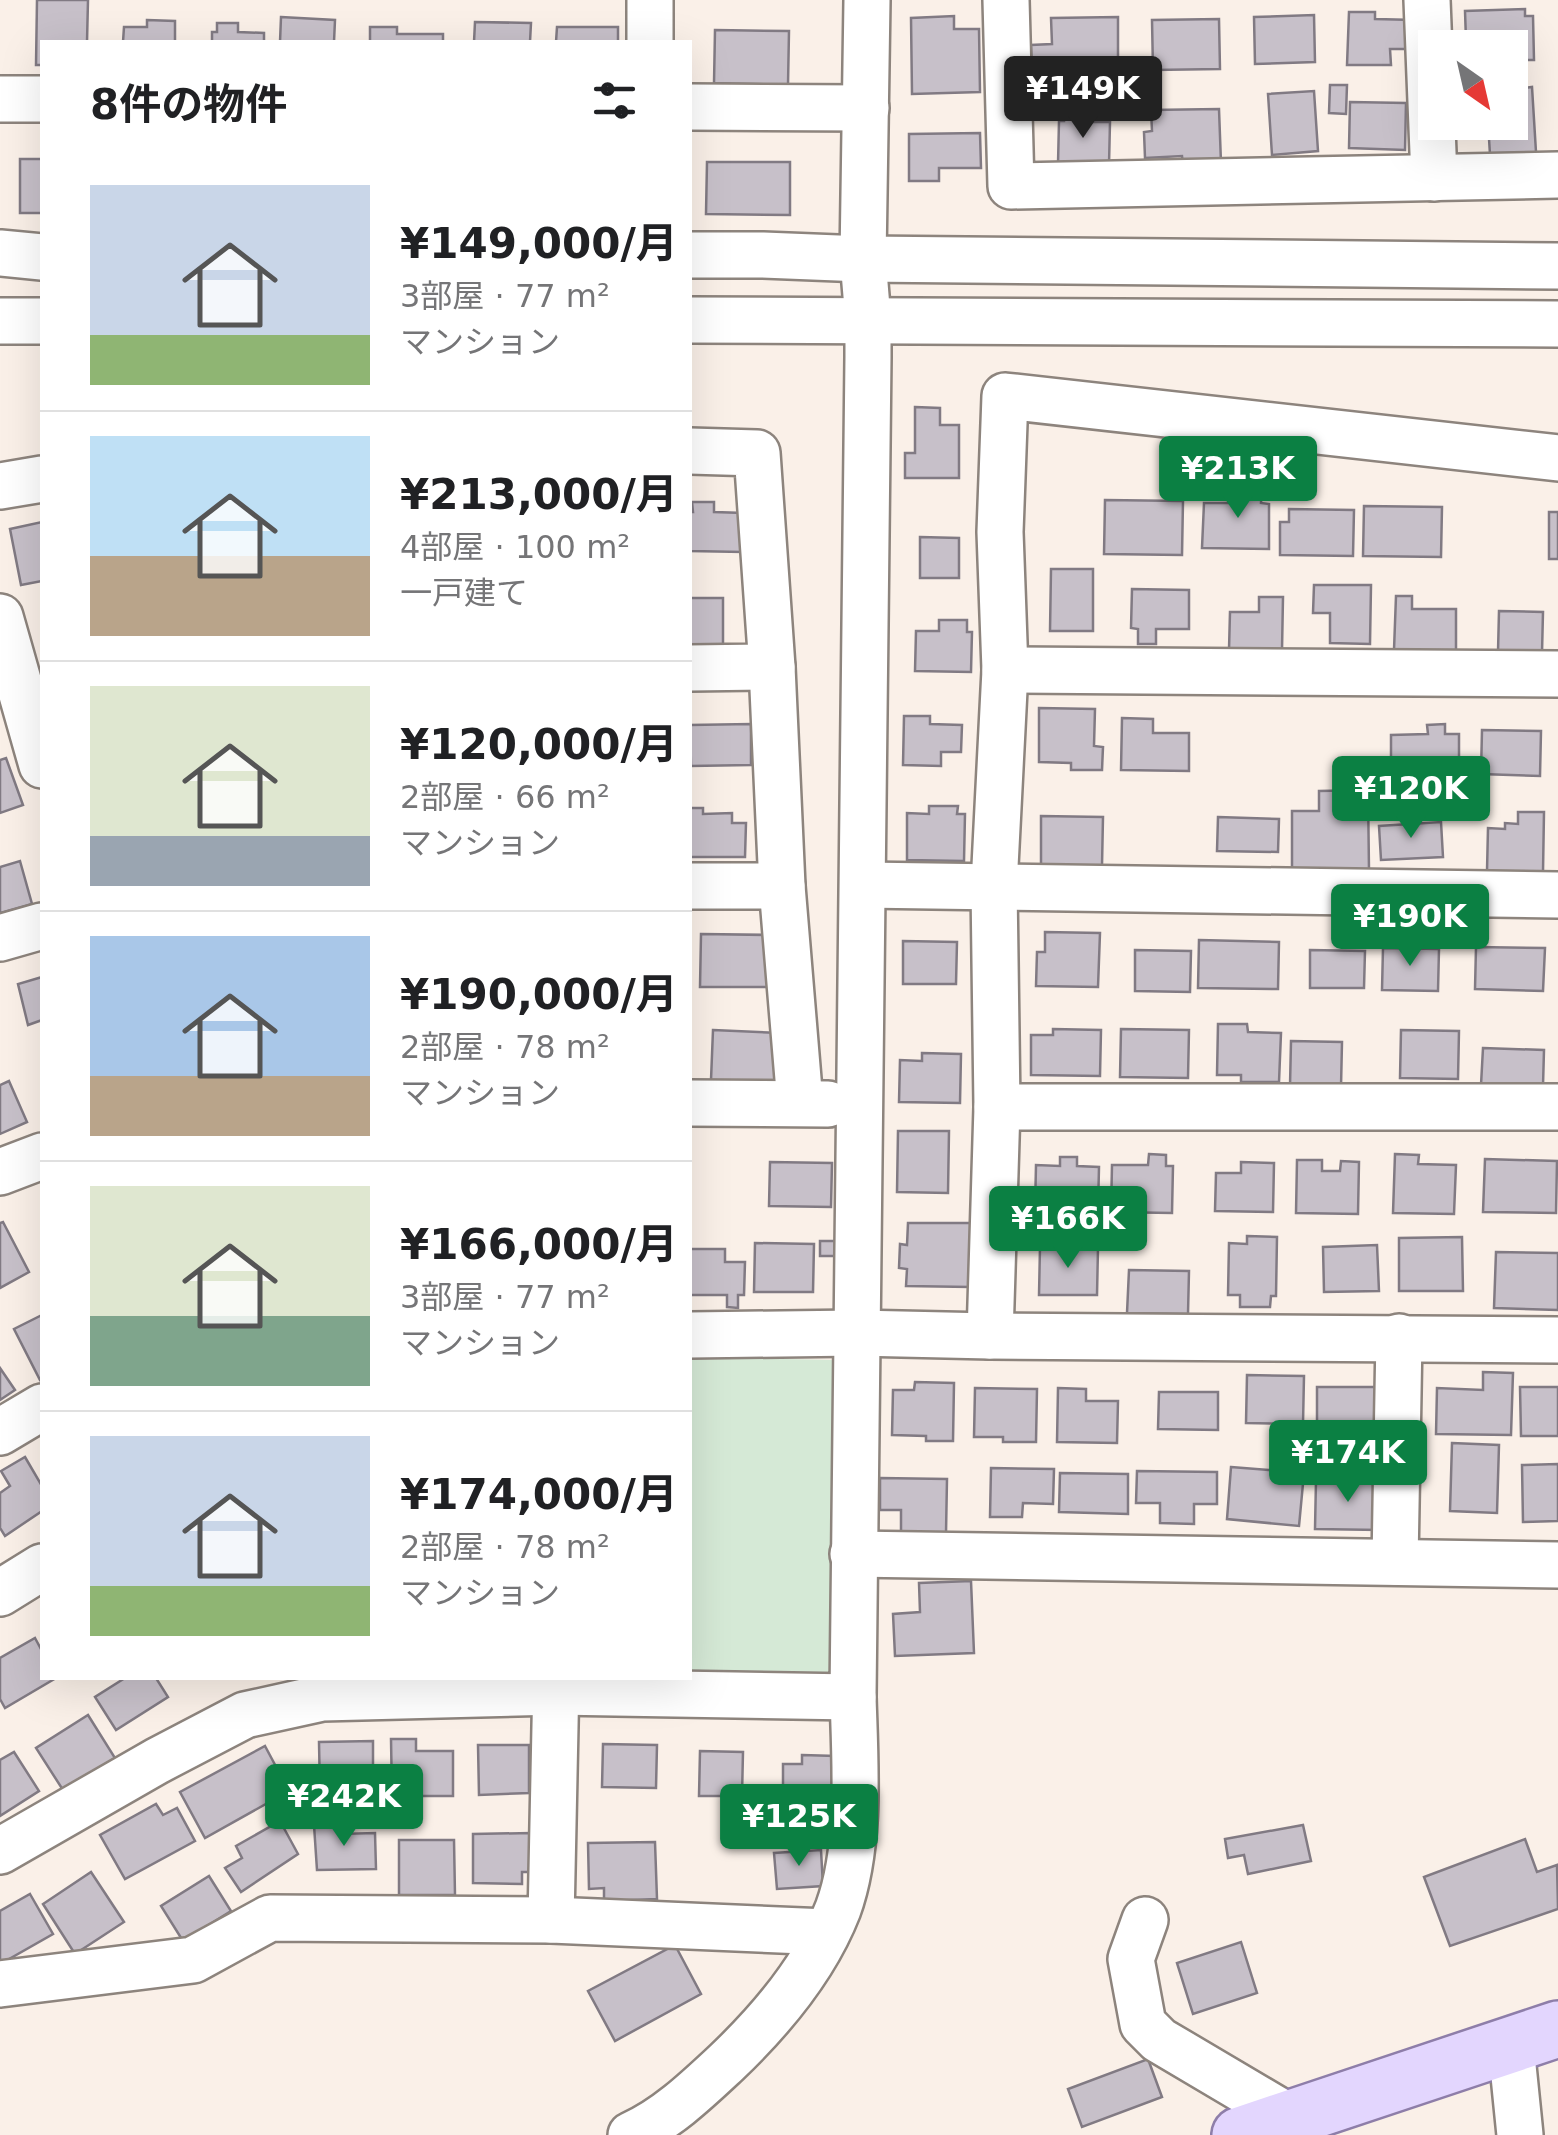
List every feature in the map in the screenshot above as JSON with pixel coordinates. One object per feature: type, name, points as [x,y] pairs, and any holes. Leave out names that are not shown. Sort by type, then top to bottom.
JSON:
[{"type":"main road","points":[[1240,2135],[1534,2037]]},
{"type":"street","points":[[650,0],[650,40]]},
{"type":"street","points":[[631,2135],[700,2088],[744,2046],[796,1986],[818,1952],[838,1907],[850,1847],[855,1764],[852,1697],[868,320],[863,260],[867,0]]},
{"type":"street","points":[[1006,0],[1012,186],[1558,176]]},
{"type":"street","points":[[1427,0],[1434,178]]},
{"type":"street","points":[[0,99],[40,99]]},
{"type":"street","points":[[692,106],[866,108]]},
{"type":"street","points":[[0,253],[40,257]]},
{"type":"street","points":[[692,255],[1558,266]]},
{"type":"street","points":[[692,320],[1558,324]]},
{"type":"street","points":[[0,321],[40,321]]},
{"type":"street","points":[[990,1336],[998,1107],[994,886],[1005,670],[1000,532],[1005,396],[1558,458]]},
{"type":"street","points":[[692,451],[757,453],[782,886],[800,1104]]},
{"type":"street","points":[[0,486],[40,478]]},
{"type":"street","points":[[0,617],[40,759]]},
{"type":"street","points":[[692,668],[772,667]]},
{"type":"street","points":[[1005,670],[1558,674]]},
{"type":"street","points":[[863,885],[1558,895]]},
{"type":"street","points":[[692,886],[782,886]]},
{"type":"street","points":[[0,938],[40,927]]},
{"type":"street","points":[[692,1103],[858,1104]]},
{"type":"street","points":[[998,1107],[1558,1107]]},
{"type":"street","points":[[0,1172],[40,1157]]},
{"type":"street","points":[[692,1334],[1558,1340]]},
{"type":"street","points":[[1394,1562],[1400,1337]]},
{"type":"street","points":[[0,1432],[40,1408]]},
{"type":"street","points":[[853,1554],[1558,1565]]},
{"type":"street","points":[[0,1594],[40,1569]]},
{"type":"street","points":[[0,1851],[157,1761],[245,1716],[322,1698],[556,1684],[852,1697]]},
{"type":"street","points":[[551,1920],[556,1684]]},
{"type":"street","points":[[0,1984],[194,1960],[270,1918],[551,1920],[827,1932]]},
{"type":"street","points":[[1145,1920],[1131,1959],[1143,2024],[1159,2040],[1291,2118]]},
{"type":"street","points":[[1520,2135],[1534,2037]]},
{"type":"green space","points":[[692,1357],[836,1360],[833,1679],[692,1678]]},
{"type":"building","points":[[37,0],[88,0],[87,40],[40,40],[40,65],[36,65]]},
{"type":"building","points":[[1525,9],[1525,16],[1533,16],[1534,60],[1528,60],[1528,30],[1466,30],[1465,11]]},
{"type":"building","points":[[1349,12],[1375,12],[1375,19],[1415,20],[1414,49],[1390,49],[1391,65],[1347,65]]},
{"type":"building","points":[[1314,15],[1315,62],[1255,64],[1254,17]]},
{"type":"building","points":[[954,16],[954,29],[979,29],[980,92],[912,94],[911,18]]},
{"type":"building","points":[[281,17],[335,20],[334,40],[280,40]]},
{"type":"building","points":[[1118,17],[1118,72],[1032,73],[1031,45],[1052,44],[1051,18]]},
{"type":"building","points":[[1219,19],[1220,69],[1153,70],[1152,20]]},
{"type":"building","points":[[147,20],[175,21],[175,40],[123,40],[124,27],[147,27]]},
{"type":"building","points":[[475,22],[531,23],[530,40],[474,40]]},
{"type":"building","points":[[217,23],[238,23],[238,32],[264,33],[264,40],[212,40],[212,32],[217,32]]},
{"type":"building","points":[[370,27],[397,27],[397,34],[443,34],[443,40],[370,40]]},
{"type":"building","points":[[557,27],[618,27],[618,40],[556,40]]},
{"type":"building","points":[[715,30],[789,31],[788,85],[714,83]]},
{"type":"building","points":[[1144,81],[1146,96],[1133,98],[1132,82]]},
{"type":"building","points":[[1330,85],[1347,85],[1346,114],[1329,113]]},
{"type":"building","points":[[1532,87],[1536,152],[1490,155],[1489,140],[1528,140],[1528,88]]},
{"type":"building","points":[[1314,91],[1318,151],[1272,155],[1268,94]]},
{"type":"building","points":[[1350,102],[1406,103],[1405,150],[1349,148]]},
{"type":"building","points":[[1219,109],[1221,163],[1183,165],[1182,156],[1145,158],[1144,132],[1152,131],[1151,110]]},
{"type":"building","points":[[1064,111],[1081,111],[1081,122],[1110,122],[1109,165],[1058,164],[1059,121],[1064,121]]},
{"type":"building","points":[[980,133],[981,168],[939,168],[939,181],[909,181],[909,134]]},
{"type":"building","points":[[20,159],[40,159],[40,213],[20,213]]},
{"type":"building","points":[[707,162],[790,162],[790,215],[706,214]]},
{"type":"building","points":[[915,407],[940,408],[940,425],[959,425],[959,478],[905,478],[905,453],[915,453]]},
{"type":"building","points":[[1230,486],[1262,486],[1261,503],[1269,504],[1269,549],[1202,548],[1204,503],[1230,503]]},
{"type":"building","points":[[1105,500],[1183,501],[1182,555],[1104,554]]},
{"type":"building","points":[[692,502],[714,502],[714,512],[744,513],[743,552],[692,551]]},
{"type":"building","points":[[1364,506],[1442,507],[1441,557],[1363,556]]},
{"type":"building","points":[[1289,509],[1354,510],[1353,556],[1280,555],[1280,522],[1289,522]]},
{"type":"building","points":[[1549,512],[1558,512],[1558,559],[1549,559]]},
{"type":"building","points":[[40,522],[40,581],[21,585],[10,529]]},
{"type":"building","points":[[920,537],[959,538],[959,578],[920,578]]},
{"type":"building","points":[[1051,569],[1093,569],[1093,631],[1050,631]]},
{"type":"building","points":[[1314,585],[1371,585],[1370,644],[1330,643],[1330,613],[1313,613]]},
{"type":"building","points":[[1132,589],[1189,590],[1189,629],[1156,629],[1156,644],[1138,644],[1138,629],[1131,628]]},
{"type":"building","points":[[1396,596],[1412,596],[1412,609],[1456,609],[1456,651],[1394,650]]},
{"type":"building","points":[[1259,597],[1283,597],[1282,650],[1229,650],[1230,612],[1259,612]]},
{"type":"building","points":[[692,598],[723,598],[723,646],[692,646]]},
{"type":"building","points":[[1499,611],[1543,612],[1542,653],[1498,652]]},
{"type":"building","points":[[939,620],[967,620],[967,632],[972,632],[971,672],[915,671],[916,631],[939,631]]},
{"type":"building","points":[[1039,708],[1095,709],[1094,746],[1103,747],[1102,770],[1071,770],[1071,763],[1039,762]]},
{"type":"building","points":[[904,716],[930,716],[930,724],[962,725],[961,752],[941,752],[941,766],[903,765]]},
{"type":"building","points":[[1122,718],[1153,719],[1153,733],[1189,733],[1189,771],[1121,770]]},
{"type":"building","points":[[751,724],[751,765],[692,766],[692,725]]},
{"type":"building","points":[[1445,724],[1445,734],[1459,734],[1459,776],[1391,777],[1391,735],[1428,734],[1427,725]]},
{"type":"building","points":[[1482,730],[1541,731],[1540,776],[1481,774]]},
{"type":"building","points":[[6,758],[23,805],[0,813],[0,760]]},
{"type":"building","points":[[1368,790],[1369,871],[1292,872],[1292,811],[1319,811],[1319,791]]},
{"type":"building","points":[[929,806],[958,806],[957,814],[965,814],[964,861],[907,860],[907,813],[929,814]]},
{"type":"building","points":[[692,808],[703,808],[703,814],[732,813],[732,823],[746,823],[745,857],[692,857]]},
{"type":"building","points":[[1518,812],[1544,812],[1543,872],[1487,871],[1488,828],[1505,829],[1505,823],[1518,824]]},
{"type":"building","points":[[1041,816],[1103,817],[1102,866],[1041,865]]},
{"type":"building","points":[[1218,817],[1279,819],[1278,852],[1217,851]]},
{"type":"building","points":[[1441,822],[1443,857],[1381,860],[1379,826]]},
{"type":"building","points":[[20,861],[32,904],[0,913],[0,867]]},
{"type":"building","points":[[1045,932],[1100,933],[1098,987],[1036,986],[1037,952],[1045,952]]},
{"type":"building","points":[[701,934],[773,935],[772,987],[700,987]]},
{"type":"building","points":[[1199,940],[1279,942],[1278,989],[1198,988]]},
{"type":"building","points":[[903,941],[957,942],[956,984],[903,984]]},
{"type":"building","points":[[1476,947],[1545,948],[1543,991],[1475,989]]},
{"type":"building","points":[[1383,948],[1439,949],[1438,991],[1382,990]]},
{"type":"building","points":[[1135,950],[1191,951],[1190,992],[1135,991]]},
{"type":"building","points":[[1310,950],[1365,951],[1364,988],[1310,988]]},
{"type":"building","points":[[40,978],[40,1021],[28,1025],[18,984]]},
{"type":"building","points":[[1218,1024],[1247,1024],[1248,1032],[1281,1033],[1279,1082],[1241,1082],[1241,1075],[1217,1075]]},
{"type":"building","points":[[1053,1029],[1101,1030],[1100,1076],[1031,1075],[1031,1035],[1053,1035]]},
{"type":"building","points":[[1121,1029],[1189,1030],[1188,1078],[1120,1077]]},
{"type":"building","points":[[713,1030],[780,1033],[777,1082],[711,1080]]},
{"type":"building","points":[[1401,1030],[1459,1031],[1458,1079],[1400,1078]]},
{"type":"building","points":[[1291,1041],[1342,1042],[1341,1087],[1290,1086]]},
{"type":"building","points":[[1483,1048],[1544,1050],[1543,1086],[1481,1085]]},
{"type":"building","points":[[922,1053],[961,1054],[960,1103],[899,1102],[900,1060],[922,1061]]},
{"type":"building","points":[[9,1081],[27,1122],[0,1134],[0,1085]]},
{"type":"building","points":[[898,1131],[949,1131],[948,1193],[897,1192]]},
{"type":"building","points":[[1149,1154],[1166,1155],[1166,1166],[1173,1166],[1172,1213],[1111,1212],[1112,1165],[1148,1165]]},
{"type":"building","points":[[1395,1154],[1419,1155],[1418,1164],[1456,1165],[1454,1214],[1393,1213]]},
{"type":"building","points":[[1060,1157],[1077,1157],[1077,1166],[1099,1167],[1098,1210],[1035,1210],[1036,1165],[1060,1166]]},
{"type":"building","points":[[1485,1159],[1557,1161],[1556,1213],[1483,1212]]},
{"type":"building","points":[[1297,1160],[1322,1160],[1322,1171],[1340,1171],[1341,1161],[1359,1162],[1358,1214],[1296,1213]]},
{"type":"building","points":[[770,1162],[832,1163],[831,1207],[769,1206]]},
{"type":"building","points":[[1241,1162],[1274,1163],[1273,1212],[1215,1211],[1216,1173],[1241,1173]]},
{"type":"building","points":[[3,1222],[29,1272],[0,1288],[0,1223]]},
{"type":"building","points":[[908,1223],[971,1223],[970,1287],[906,1286],[907,1269],[899,1268],[900,1244],[907,1245]]},
{"type":"building","points":[[1247,1236],[1277,1237],[1276,1296],[1271,1296],[1270,1307],[1240,1307],[1240,1295],[1228,1295],[1229,1243],[1247,1244]]},
{"type":"building","points":[[1462,1237],[1463,1291],[1399,1291],[1399,1238]]},
{"type":"building","points":[[820,1241],[835,1241],[835,1256],[820,1256]]},
{"type":"building","points":[[755,1243],[814,1244],[813,1292],[754,1292]]},
{"type":"building","points":[[1377,1245],[1379,1291],[1324,1292],[1323,1247]]},
{"type":"building","points":[[1040,1247],[1098,1248],[1097,1295],[1039,1295]]},
{"type":"building","points":[[692,1249],[725,1249],[725,1262],[745,1262],[744,1295],[738,1295],[738,1308],[727,1307],[727,1295],[692,1295]]},
{"type":"building","points":[[1496,1252],[1558,1253],[1558,1310],[1494,1308]]},
{"type":"building","points":[[1129,1270],[1189,1271],[1188,1314],[1127,1313]]},
{"type":"building","points":[[40,1316],[40,1380],[14,1329]]},
{"type":"building","points":[[0,1368],[15,1390],[0,1400]]},
{"type":"building","points":[[1483,1372],[1513,1373],[1511,1435],[1436,1434],[1437,1388],[1483,1390]]},
{"type":"building","points":[[1247,1375],[1304,1376],[1303,1424],[1246,1423]]},
{"type":"building","points":[[915,1382],[954,1383],[953,1441],[892,1435],[893,1390],[914,1390]]},
{"type":"building","points":[[1317,1387],[1383,1387],[1383,1429],[1317,1430]]},
{"type":"building","points":[[1520,1387],[1558,1387],[1558,1436],[1521,1436]]},
{"type":"building","points":[[975,1388],[1037,1389],[1036,1442],[974,1437]]},
{"type":"building","points":[[1058,1388],[1086,1389],[1086,1401],[1118,1401],[1117,1443],[1057,1442]]},
{"type":"building","points":[[1159,1392],[1218,1392],[1218,1430],[1158,1429]]},
{"type":"building","points":[[1452,1443],[1499,1445],[1497,1513],[1450,1511]]},
{"type":"building","points":[[25,1457],[40,1483],[40,1512],[5,1536],[0,1528],[0,1493],[10,1486],[1,1471]]},
{"type":"building","points":[[1558,1464],[1558,1521],[1523,1522],[1522,1465]]},
{"type":"building","points":[[1231,1467],[1304,1473],[1299,1526],[1227,1519]]},
{"type":"building","points":[[991,1468],[1054,1469],[1053,1504],[1023,1503],[1022,1517],[990,1517]]},
{"type":"building","points":[[1137,1471],[1217,1472],[1217,1504],[1194,1504],[1194,1524],[1160,1523],[1160,1503],[1136,1503]]},
{"type":"building","points":[[1060,1473],[1128,1474],[1128,1514],[1059,1512]]},
{"type":"building","points":[[880,1478],[947,1479],[946,1533],[901,1532],[901,1510],[880,1510]]},
{"type":"building","points":[[1316,1480],[1381,1482],[1380,1530],[1315,1529]]},
{"type":"building","points":[[971,1581],[974,1653],[895,1656],[893,1614],[920,1612],[919,1583]]},
{"type":"building","points":[[35,1638],[40,1647],[40,1680],[53,1680],[5,1708],[0,1699],[0,1658]]},
{"type":"building","points":[[122,1680],[157,1680],[168,1697],[116,1730],[95,1697]]},
{"type":"building","points":[[88,1715],[115,1758],[63,1790],[36,1748]]},
{"type":"building","points":[[391,1739],[416,1739],[416,1751],[453,1751],[453,1796],[392,1796]]},
{"type":"building","points":[[373,1741],[373,1791],[320,1792],[319,1742]]},
{"type":"building","points":[[603,1744],[657,1745],[656,1788],[602,1787]]},
{"type":"building","points":[[478,1745],[529,1745],[529,1793],[479,1795]]},
{"type":"building","points":[[265,1746],[289,1791],[205,1838],[180,1792]]},
{"type":"building","points":[[700,1751],[743,1752],[742,1796],[699,1796]]},
{"type":"building","points":[[14,1752],[39,1791],[0,1816],[0,1760]]},
{"type":"building","points":[[802,1755],[836,1756],[836,1799],[783,1799],[783,1764],[802,1764]]},
{"type":"building","points":[[156,1804],[163,1815],[177,1808],[195,1841],[125,1879],[100,1835]]},
{"type":"building","points":[[280,1821],[298,1854],[241,1892],[225,1868],[242,1858],[236,1846]]},
{"type":"building","points":[[340,1824],[340,1834],[375,1833],[376,1869],[317,1870],[314,1825]]},
{"type":"building","points":[[1303,1825],[1311,1861],[1248,1874],[1244,1855],[1228,1858],[1225,1839]]},
{"type":"building","points":[[531,1833],[531,1872],[522,1872],[522,1884],[473,1883],[473,1834]]},
{"type":"building","points":[[1525,1839],[1537,1872],[1557,1865],[1558,1909],[1450,1946],[1424,1877]]},
{"type":"building","points":[[399,1840],[454,1840],[455,1895],[399,1895]]},
{"type":"building","points":[[655,1842],[657,1899],[604,1901],[604,1888],[589,1889],[588,1843]]},
{"type":"building","points":[[821,1850],[823,1886],[777,1889],[774,1853]]},
{"type":"building","points":[[91,1872],[124,1922],[75,1954],[43,1904]]},
{"type":"building","points":[[209,1876],[231,1911],[183,1941],[161,1906]]},
{"type":"building","points":[[30,1894],[53,1934],[2,1963],[0,1911]]},
{"type":"building","points":[[1241,1942],[1257,1993],[1193,2014],[1177,1963]]},
{"type":"building","points":[[675,1945],[701,1994],[615,2041],[588,1991]]},
{"type":"building","points":[[1148,2059],[1162,2097],[1082,2127],[1068,2089]]}]
